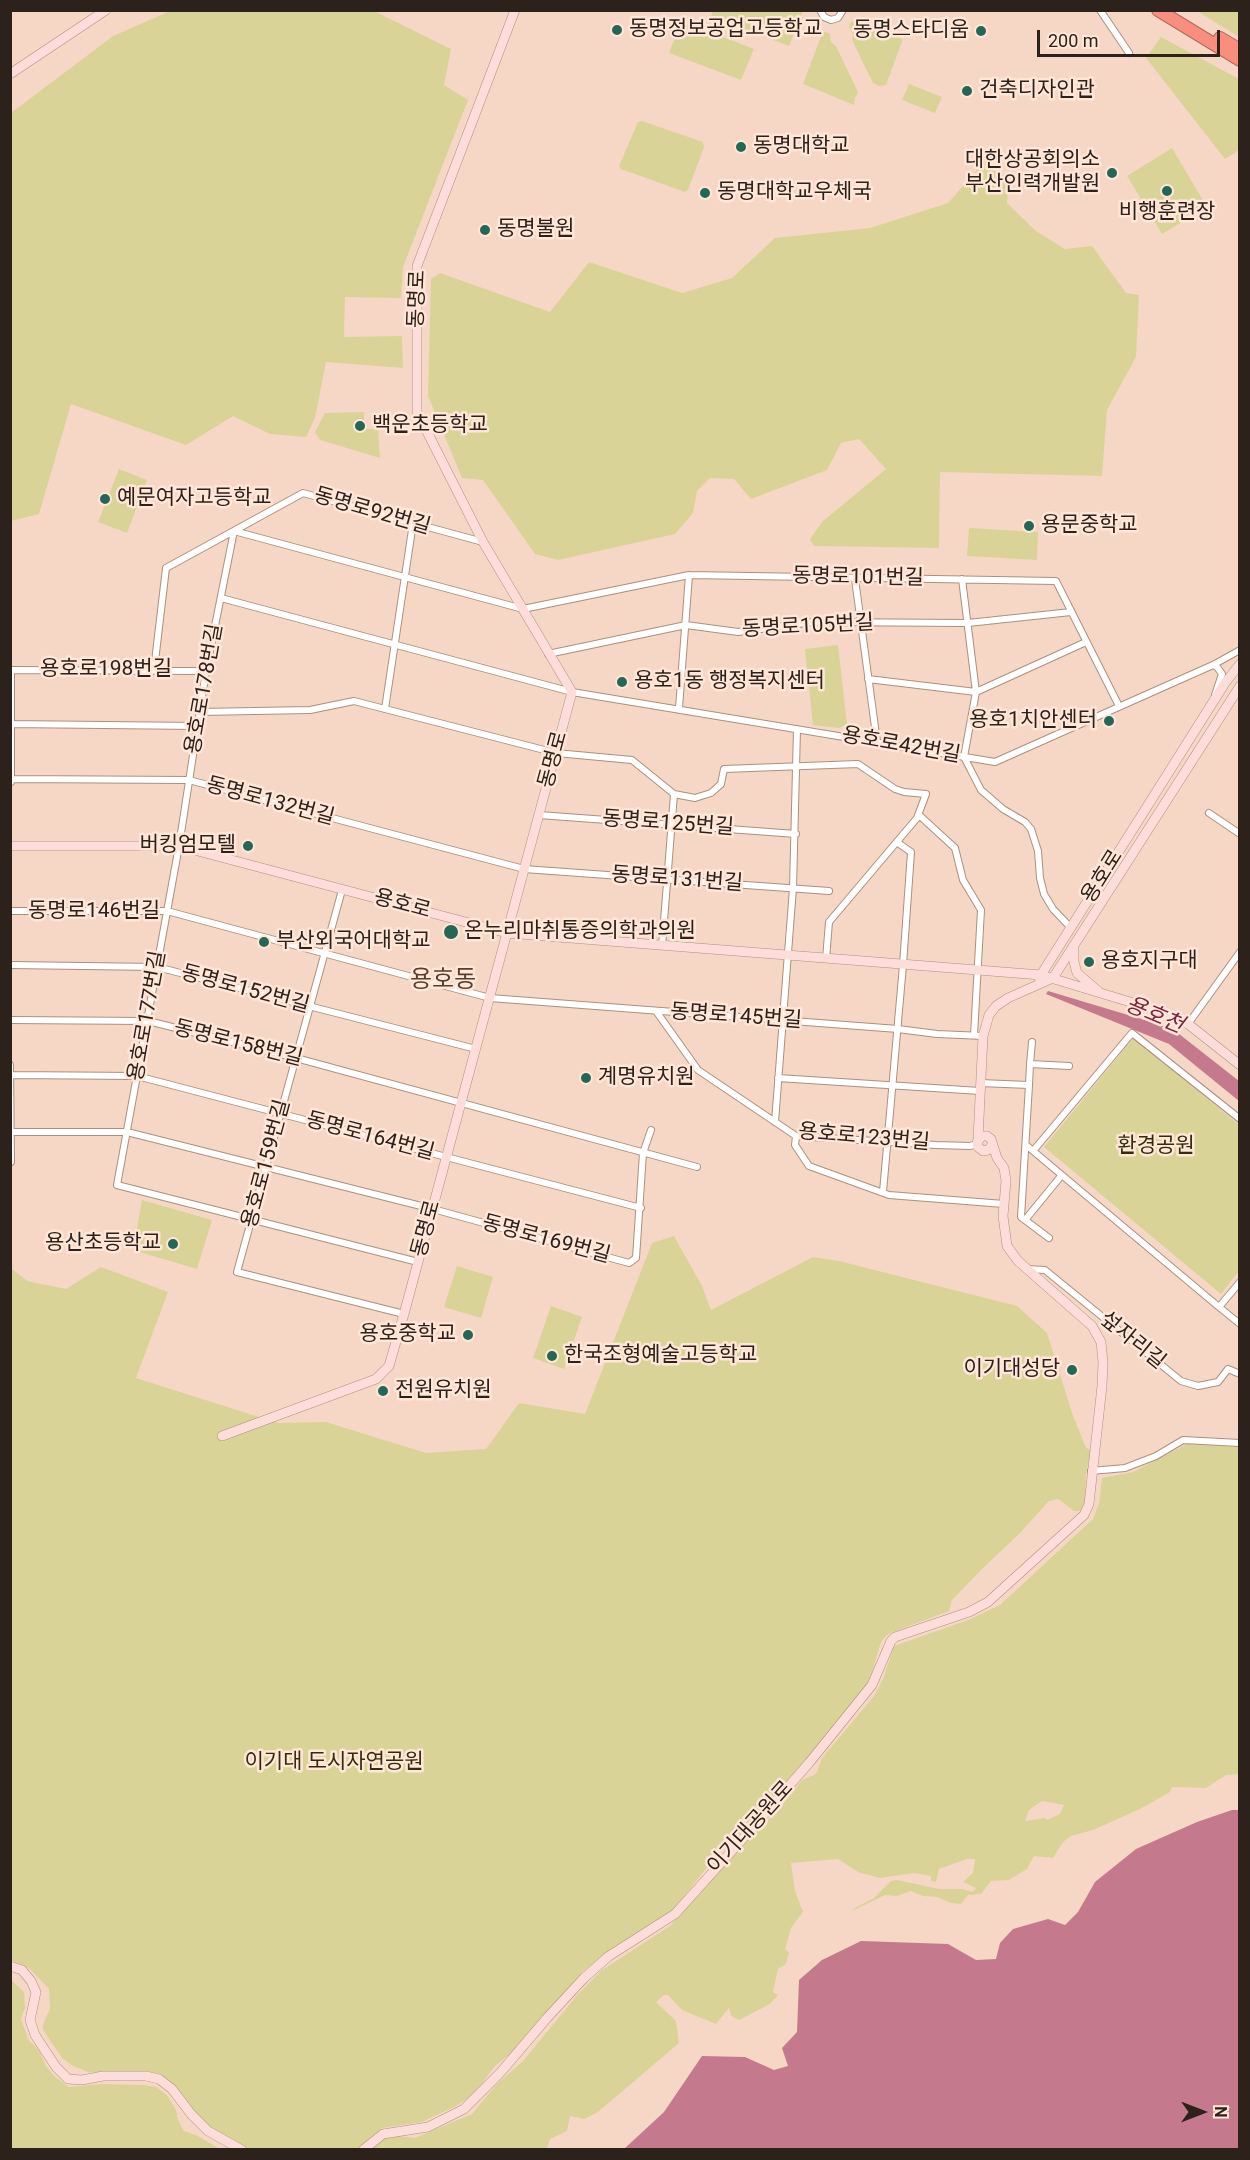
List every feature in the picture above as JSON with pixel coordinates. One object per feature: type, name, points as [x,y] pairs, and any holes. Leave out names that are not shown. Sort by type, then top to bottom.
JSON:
[{"type":"highway","points":[[1166,12],[1239,50]]},
{"type":"highway","points":[[1166,12],[1239,60]]},
{"type":"street","points":[[10,74],[106,10]]},
{"type":"street","name":"동명로","points":[[222,1436],[376,1380],[388,1366],[433,1209],[572,692],[483,542],[417,412],[417,266],[515,10]]},
{"type":"street","points":[[820,10],[825,17],[831,20],[838,18],[843,10]]},
{"type":"street","points":[[1100,10],[1129,54]]},
{"type":"street","points":[[1149,10],[1166,12]]},
{"type":"street","name":"동명로92번길","points":[[154,670],[166,568],[303,492],[483,542]]},
{"type":"street","points":[[385,709],[413,524]]},
{"type":"street","points":[[234,531],[523,609]]},
{"type":"street","name":"용호로178번길","points":[[179,846],[206,671],[234,531]]},
{"type":"street","points":[[679,708],[689,575]]},
{"type":"street","name":"동명로101번길","points":[[523,609],[689,575],[1056,581],[1119,706]]},
{"type":"street","points":[[855,579],[876,742]]},
{"type":"street","points":[[962,579],[976,692],[964,757],[981,790],[1003,809],[1025,822],[1031,829],[1041,864],[1040,878],[1044,894],[1053,909],[1071,928]]},
{"type":"street","name":"용호로42번길","points":[[221,598],[572,692],[995,762],[1215,666],[1237,652]]},
{"type":"street","name":"동명로105번길","points":[[548,654],[686,625],[738,632],[813,622],[968,623],[1071,612]]},
{"type":"street","points":[[868,679],[976,692],[1086,642]]},
{"type":"street","name":"용호로42번길","points":[[1237,652],[1229,659],[1229,665],[1238,667]]},
{"type":"street","points":[[1215,666],[1222,674],[1216,688],[1215,700]]},
{"type":"street","name":"용호로42번길","points":[[1215,666],[1230,670],[1238,667]]},
{"type":"street","name":"용호로","points":[[10,846],[179,846],[507,933],[1041,975],[1238,667]]},
{"type":"street","name":"용호로198번길","points":[[10,781],[10,670],[206,671]]},
{"type":"street","name":"용호로","points":[[1053,978],[1238,690]]},
{"type":"street","points":[[200,712],[310,710],[354,701],[556,753],[632,760],[674,794],[695,798],[711,793],[721,784],[724,769],[858,764],[895,789],[926,794],[919,815],[898,843],[829,922],[826,959]]},
{"type":"street","points":[[11,724],[198,726]]},
{"type":"street","points":[[775,1122],[793,888],[798,766],[797,729]]},
{"type":"street","name":"동명로132번길","points":[[10,781],[189,780],[524,869]]},
{"type":"street","points":[[662,946],[674,794]]},
{"type":"street","points":[[1209,813],[1239,834]]},
{"type":"street","name":"동명로125번길","points":[[539,815],[796,834]]},
{"type":"street","points":[[919,815],[955,848],[963,880],[981,910],[976,971],[978,1036]]},
{"type":"street","points":[[883,1192],[911,852],[898,843]]},
{"type":"street","name":"용호로177번길","points":[[179,846],[117,1185],[252,1219]]},
{"type":"street","name":"동명로131번길","points":[[524,869],[829,891]]},
{"type":"street","name":"용호로159번길","points":[[342,890],[237,1272],[404,1314]]},
{"type":"street","points":[[1081,935],[1077,932],[1085,913],[1086,904]]},
{"type":"street","name":"동명로146번길","points":[[10,911],[167,911],[490,998]]},
{"type":"street","points":[[1076,945],[1074,962],[1077,973],[1100,993]]},
{"type":"street","points":[[1188,1024],[1239,952]]},
{"type":"street","name":"동명로152번길","points":[[10,965],[157,967],[476,1049]]},
{"type":"street","points":[[1041,975],[1150,1008],[1188,1024],[1239,1065]]},
{"type":"street","name":"이기대공원로","points":[[1024,991],[1041,975]]},
{"type":"street","name":"이기대공원로","points":[[989,1148],[980,1149],[978,1036],[996,1006],[1053,978]]},
{"type":"street","name":"동명로145번길","points":[[490,998],[978,1036]]},
{"type":"street","name":"용호로123번길","points":[[656,1011],[698,1070],[796,1136],[970,1146],[980,1140]]},
{"type":"street","name":"동명로158번길","points":[[10,1020],[148,1021],[296,1058],[697,1167]]},
{"type":"street","points":[[1033,1151],[1132,1033],[1239,1119]]},
{"type":"street","points":[[1032,1042],[1021,1217],[1049,1238]]},
{"type":"street","points":[[1030,1064],[1069,1066]]},
{"type":"street","points":[[10,1065],[11,1162]]},
{"type":"street","name":"동명로164번길","points":[[10,1076],[137,1076],[640,1208]]},
{"type":"street","points":[[778,1078],[893,1085],[980,1087],[1029,1085]]},
{"type":"street","name":"동명로169번길","points":[[433,1209],[629,1263],[636,1258],[643,1153],[651,1130]]},
{"type":"street","points":[[11,1131],[127,1132],[433,1209]]},
{"type":"street","points":[[796,1136],[795,1144],[809,1166],[890,1195],[1004,1204]]},
{"type":"street","name":"이기대공원로","points":[[980,1140],[992,1141],[989,1148]]},
{"type":"street","points":[[1026,1145],[1060,1176],[1239,1324]]},
{"type":"street","name":"이기대공원로","points":[[363,2150],[383,2134],[428,2127],[464,2109],[500,2073],[565,1998],[609,1956],[675,1914],[809,1763],[872,1685],[891,1641],[895,1637],[969,1612],[988,1602],[1084,1515],[1089,1504],[1103,1362],[1101,1342],[1092,1326],[1018,1261],[1007,1246],[1003,1232],[1006,1181],[1004,1168],[989,1148]]},
{"type":"street","points":[[1025,1220],[1060,1176]]},
{"type":"street","points":[[252,1219],[418,1262]]},
{"type":"street","name":"섶자리길","points":[[1027,1269],[1045,1270],[1180,1381],[1198,1386],[1218,1382],[1228,1369],[1239,1374]]},
{"type":"street","points":[[1219,1307],[1239,1282]]},
{"type":"street","points":[[1091,1471],[1125,1468],[1156,1456],[1183,1440],[1239,1443]]},
{"type":"street","points":[[10,1966],[22,1970],[32,1981],[36,1992],[30,2020],[35,2035],[56,2067],[68,2079],[82,2080],[103,2076],[146,2076],[159,2079],[172,2089],[191,2114],[208,2131],[242,2150]]},
{"type":"green space","points":[[713,10],[803,11],[789,46],[711,16]]},
{"type":"green space","points":[[170,11],[374,11],[451,49],[444,85],[468,100],[403,267],[401,298],[345,297],[344,337],[402,336],[403,368],[326,362],[315,418],[306,437],[270,434],[233,416],[186,445],[71,404],[39,514],[11,521],[11,113],[113,36]]},
{"type":"green space","points":[[1197,11],[1239,11],[1239,37]]},
{"type":"green space","points":[[681,21],[754,49],[741,80],[669,53]]},
{"type":"green space","points":[[852,21],[903,39],[886,85],[879,86],[873,83],[852,40],[853,34],[849,26]]},
{"type":"green space","points":[[823,31],[830,34],[831,42],[836,46],[857,90],[854,105],[803,84]]},
{"type":"green space","points":[[1161,37],[1239,79],[1239,150],[1225,159],[1146,58]]},
{"type":"green space","points":[[909,84],[942,97],[935,113],[902,100]]},
{"type":"green space","points":[[642,121],[703,142],[704,147],[688,190],[685,192],[621,169],[619,166],[638,122]]},
{"type":"green space","name":"비행훈련장","points":[[1172,148],[1207,207],[1162,234],[1127,176]]},
{"type":"green space","points":[[985,161],[1009,179],[1007,203],[1036,231],[1065,249],[1092,246],[1126,293],[1139,295],[1136,357],[1107,410],[1102,476],[940,472],[939,548],[814,546],[810,539],[823,521],[886,469],[859,439],[841,443],[827,470],[751,499],[734,479],[710,478],[697,491],[693,513],[675,534],[558,560],[535,554],[483,480],[462,478],[428,396],[431,279],[440,273],[550,312],[589,262],[682,293],[732,278],[775,238],[870,228],[948,203]]},
{"type":"green space","points":[[364,412],[364,429],[378,429],[380,458],[320,440],[315,432],[325,413]]},
{"type":"green space","points":[[119,469],[147,480],[127,533],[98,522]]},
{"type":"green space","points":[[969,528],[1038,532],[1037,560],[967,556]]},
{"type":"green space","points":[[838,645],[847,724],[839,728],[813,725],[805,649]]},
{"type":"green space","name":"환경공원","points":[[1134,1037],[1239,1125],[1239,1271],[1221,1294],[1044,1147]]},
{"type":"green space","points":[[142,1200],[212,1220],[197,1269],[133,1250]]},
{"type":"green space","name":"이기대 도시자연공원","points":[[674,1236],[702,1286],[711,1310],[813,1257],[839,1261],[1017,1306],[1047,1333],[1072,1413],[1086,1448],[1091,1450],[1086,1474],[1085,1505],[1081,1511],[1074,1511],[1058,1499],[1049,1501],[952,1600],[949,1611],[888,1634],[881,1642],[869,1682],[834,1729],[753,1820],[712,1861],[670,1914],[605,1954],[583,1971],[521,2045],[495,2066],[474,2094],[456,2106],[422,2122],[382,2128],[357,2149],[245,2149],[206,2127],[174,2088],[127,2074],[88,2072],[73,2066],[62,2058],[43,2030],[43,2024],[50,2009],[49,1989],[29,1968],[11,1960],[10,1267],[27,1281],[66,1289],[101,1267],[168,1292],[136,1378],[278,1423],[326,1422],[426,1453],[486,1449],[519,1403],[585,1414],[652,1243]]},
{"type":"green space","points":[[457,1266],[493,1277],[481,1318],[444,1307]]},
{"type":"green space","points":[[551,1306],[582,1317],[564,1369],[533,1358]]},
{"type":"green space","points":[[1187,1444],[1239,1447],[1239,1774],[1226,1775],[1206,1788],[1172,1787],[1170,1792],[1140,1809],[1093,1830],[1071,1836],[1063,1842],[1053,1858],[1034,1856],[1027,1869],[1009,1880],[991,1881],[981,1894],[968,1895],[961,1904],[951,1903],[937,1897],[923,1896],[911,1891],[897,1896],[885,1895],[851,1910],[874,1898],[891,1881],[897,1880],[939,1889],[963,1889],[972,1892],[976,1888],[963,1882],[973,1873],[975,1859],[967,1859],[939,1869],[936,1882],[931,1881],[931,1876],[914,1873],[880,1878],[858,1872],[838,1859],[791,1863],[795,1891],[803,1912],[791,1928],[785,1949],[789,1953],[786,1964],[778,1969],[773,1992],[778,1995],[770,2004],[739,2020],[731,2016],[729,2008],[716,2024],[682,2010],[668,1995],[664,1995],[656,2002],[676,2021],[679,2043],[598,2112],[584,2119],[570,2116],[567,2131],[550,2139],[547,2148],[368,2150],[383,2138],[399,2136],[415,2138],[472,2114],[495,2086],[523,2061],[578,1994],[602,1970],[670,1926],[723,1866],[778,1810],[802,1780],[816,1774],[822,1758],[874,1696],[883,1679],[894,1646],[968,1620],[1000,1605],[1093,1519],[1099,1503],[1102,1478],[1133,1472]],"holes":[[[1042,1801],[1064,1805],[1060,1814],[1047,1820],[1045,1818],[1025,1821],[1029,1810]]]},
{"type":"green space","points":[[10,1979],[24,1992],[25,2008],[21,2019],[28,2039],[40,2052],[46,2066],[54,2076],[69,2087],[102,2084],[156,2087],[167,2095],[184,2131],[220,2149],[11,2149]]},
{"type":"shaded area","points":[[1048,991],[1174,1030],[1239,1081],[1239,1101],[1169,1044],[1046,994]]},
{"type":"shaded area","points":[[1232,1810],[1239,1810],[1239,2149],[624,2149],[664,2112],[702,2056],[745,2057],[774,2070],[788,2066],[782,2048],[797,2032],[799,1980],[822,1960],[861,1941],[948,1944],[976,1960],[996,1959],[1000,1943],[1013,1929],[1048,1919],[1065,1925],[1078,1912],[1095,1882],[1136,1849],[1197,1822]]},
{"type":"place","name":"동명정보공업고등학교","points":[[617,30]]},
{"type":"place","name":"동명스타디움","points":[[981,31]]},
{"type":"place","name":"건축디자인관","points":[[967,91]]},
{"type":"place","name":"동명대학교","points":[[741,147]]},
{"type":"place","name":"대한상공회의소 부산인력개발원","points":[[1112,173]]},
{"type":"place","name":"비행훈련장","points":[[1167,191]]},
{"type":"place","name":"동명대학교우체국","points":[[705,193]]},
{"type":"place","name":"동명불원","points":[[485,230]]},
{"type":"place","name":"백운초등학교","points":[[360,426]]},
{"type":"place","name":"예문여자고등학교","points":[[105,499]]},
{"type":"place","name":"용문중학교","points":[[1029,526]]},
{"type":"place","name":"용호1동 행정복지센터","points":[[622,682]]},
{"type":"place","name":"용호1치안센터","points":[[1109,721]]},
{"type":"place","name":"버킹엄모텔","points":[[248,846]]},
{"type":"place","name":"온누리마취통증의학과의원","points":[[451,932]]},
{"type":"place","name":"부산외국어대학교","points":[[264,942]]},
{"type":"place","name":"용호지구대","points":[[1089,962]]},
{"type":"place","name":"계명유치원","points":[[586,1078]]},
{"type":"place","name":"용산초등학교","points":[[173,1244]]},
{"type":"place","name":"용호중학교","points":[[468,1335]]},
{"type":"place","name":"한국조형예술고등학교","points":[[552,1356]]},
{"type":"place","name":"이기대성당","points":[[1072,1370]]},
{"type":"place","name":"전원유치원","points":[[383,1391]]},
{"type":"district","name":"용호동","points":[[443,981]]},
{"type":"water label","name":"용호천","points":[[1154,1016]]}]
